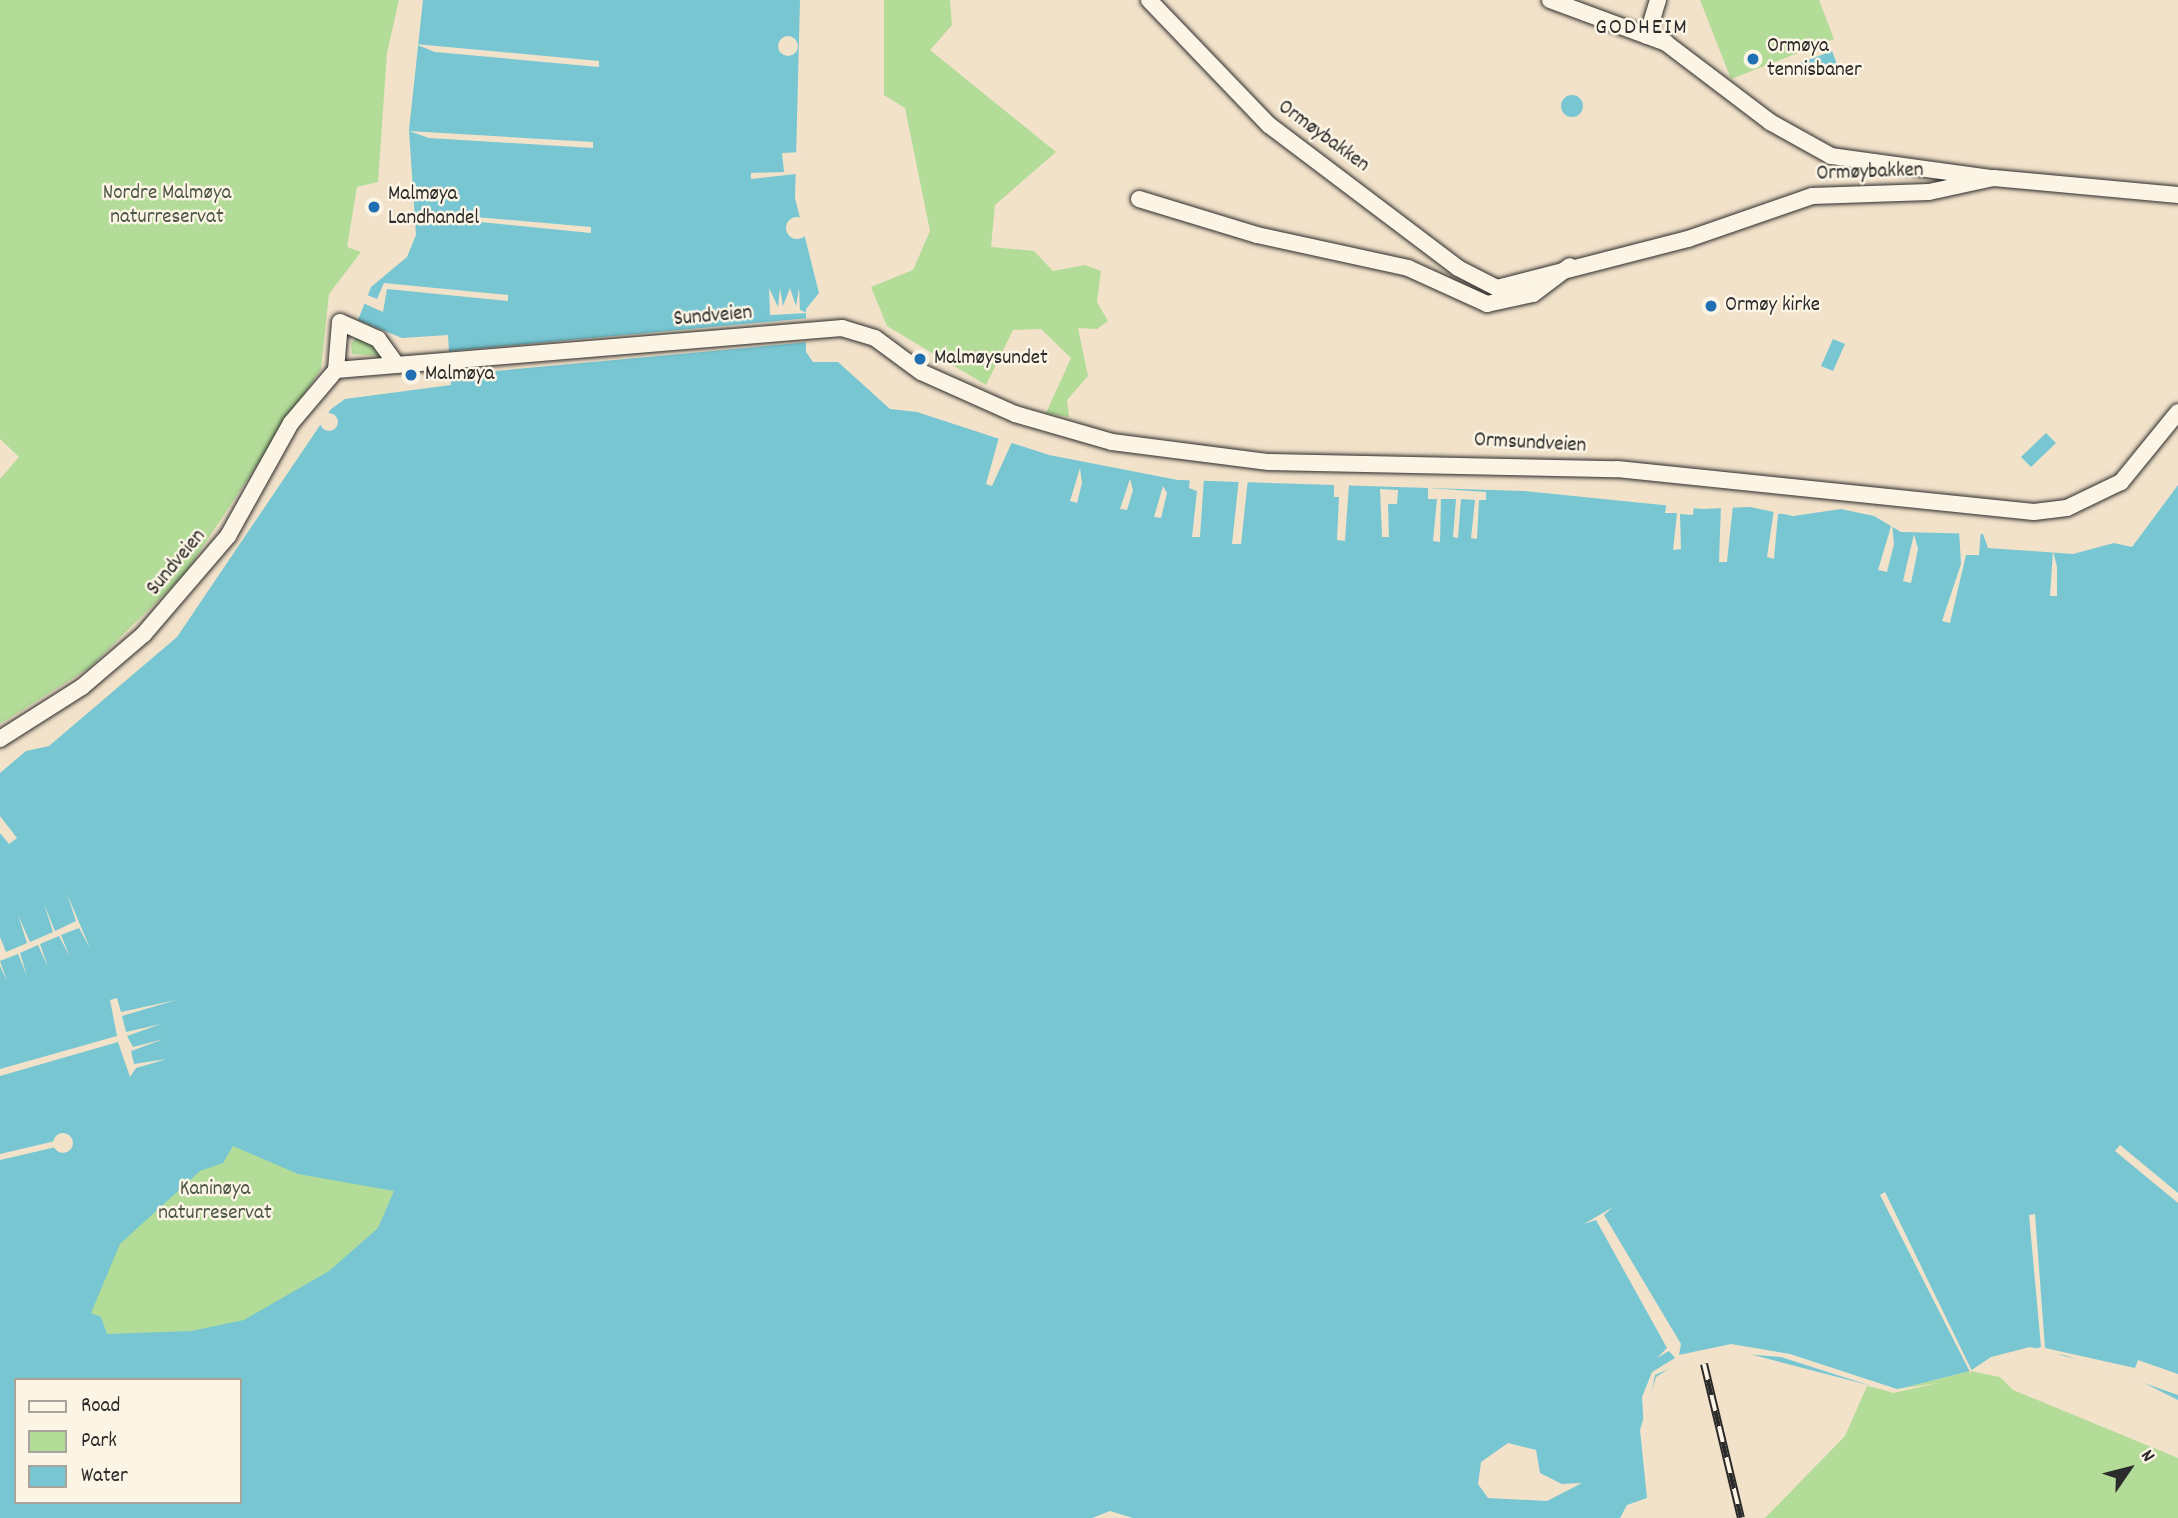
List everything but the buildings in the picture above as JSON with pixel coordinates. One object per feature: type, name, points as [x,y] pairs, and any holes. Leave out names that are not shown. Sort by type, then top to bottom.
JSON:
[{"type":"street","name":"Ormøybakken","points":[[1149,0],[1253,111],[1458,268],[1497,288],[1572,264],[1688,239],[1812,195],[1929,192],[1994,178],[2178,195]]},
{"type":"street","points":[[1550,0],[1667,43],[1810,148],[1831,156],[1994,178]]},
{"type":"street","points":[[1647,36],[1658,0]]},
{"type":"street","name":"Ormøybakken","points":[[1139,199],[1257,235],[1408,268],[1487,304],[1533,294],[1572,264]]},
{"type":"street","points":[[336,370],[340,322],[377,339],[397,365]]},
{"type":"street","name":"Sundveien","points":[[0,739],[82,687],[144,634],[228,536],[291,424],[336,370],[820,329],[864,333]]},
{"type":"street","name":"Ormsundveien","points":[[864,333],[921,372],[1015,414],[1112,442],[1206,457],[1617,469],[2034,512],[2067,509],[2121,482],[2178,412]]},
{"type":"green space","name":"Nordre Malmøya naturreservat","points":[[0,0],[399,0],[387,53],[378,182],[357,187],[347,247],[361,252],[329,294],[321,369],[184,575],[89,668],[0,724],[0,479],[19,457],[0,439]]},
{"type":"green space","points":[[884,0],[950,0],[952,25],[930,50],[1056,152],[995,205],[991,247],[1034,251],[1053,271],[1085,265],[1101,271],[1097,302],[1108,321],[1097,329],[1078,328],[1088,376],[1067,400],[1069,417],[1046,413],[1071,358],[1041,329],[1013,330],[986,385],[887,326],[871,287],[913,270],[930,231],[905,108],[884,95]]},
{"type":"green space","name":"Ormøya tennisbaner","points":[[1700,0],[1819,0],[1834,39],[1731,79]]},
{"type":"green space","points":[[358,337],[368,340],[380,356],[352,354],[351,343]]},
{"type":"green space","name":"Kaninøya naturreservat","points":[[43,1104],[563,1180],[242,1379],[16,1378],[0,1171]]},
{"type":"green space","points":[[1970,1371],[2000,1377],[2013,1390],[2178,1458],[2178,1518],[1765,1518],[1845,1436],[1867,1386],[1891,1391]]},
{"type":"water","points":[[423,0],[800,0],[795,198],[819,293],[806,309],[806,352],[813,362],[838,362],[890,409],[917,412],[1049,455],[1178,480],[1524,491],[1702,509],[1750,507],[1793,516],[1841,509],[1874,516],[1901,532],[1983,534],[1988,548],[2073,554],[2114,543],[2132,547],[2178,485],[2178,1400],[2118,1370],[2030,1347],[1991,1357],[1970,1371],[1891,1391],[1723,1347],[1695,1352],[1656,1377],[1640,1430],[1647,1498],[1627,1505],[1620,1518],[1133,1518],[1110,1511],[1092,1518],[0,1518],[0,773],[26,751],[49,746],[177,637],[331,409],[345,399],[451,385],[448,335],[402,338],[358,320],[371,287],[407,257],[416,235],[409,130]],"holes":[[[233,1146],[298,1174],[394,1191],[378,1228],[329,1271],[244,1320],[191,1331],[107,1334],[101,1317],[91,1313],[120,1244],[200,1171],[223,1163]],[[1508,1443],[1536,1450],[1540,1473],[1562,1484],[1582,1483],[1547,1501],[1488,1498],[1478,1484],[1481,1462]]]},
{"type":"water","points":[[1832,51],[1837,64],[1808,75],[1795,65]]},
{"type":"water","points":[[1572,95],[1580,98],[1583,106],[1580,114],[1572,117],[1564,114],[1561,106],[1564,98]]},
{"type":"water","points":[[1833,339],[1845,344],[1833,371],[1821,366]]},
{"type":"water","points":[[2046,433],[2056,443],[2031,467],[2021,457]]},
{"type":"pier","points":[[788,36],[795,39],[798,46],[795,53],[788,56],[781,53],[778,46],[781,39]]},
{"type":"pier","points":[[415,44],[599,61],[599,67],[435,52]]},
{"type":"pier","points":[[409,131],[593,142],[593,148],[429,138]]},
{"type":"pier","points":[[802,152],[796,174],[751,179],[751,173],[784,172],[782,153]]},
{"type":"pier","points":[[430,213],[591,227],[591,233],[430,217],[414,222]]},
{"type":"pier","points":[[797,217],[805,220],[808,228],[805,236],[797,239],[789,236],[786,228],[789,220]]},
{"type":"pier","points":[[384,283],[508,295],[508,301],[387,289],[383,312],[363,303],[367,295],[377,299]]},
{"type":"pier","points":[[769,288],[778,307],[780,288],[783,306],[790,288],[796,306],[799,288],[800,310],[808,313],[770,315]]},
{"type":"pier","points":[[810,318],[809,342],[452,375],[450,351]]},
{"type":"pier","points":[[325,413],[333,413],[338,422],[336,429],[325,431],[320,426],[320,418]]},
{"type":"pier","points":[[999,437],[1012,442],[992,486],[986,484]]},
{"type":"pier","points":[[1080,468],[1082,483],[1077,503],[1070,501]]},
{"type":"pier","points":[[1190,477],[1204,477],[1200,537],[1192,537],[1197,491],[1189,488]]},
{"type":"pier","points":[[1239,478],[1248,479],[1241,544],[1232,544]]},
{"type":"pier","points":[[1130,479],[1133,490],[1127,510],[1120,509]]},
{"type":"pier","points":[[1334,484],[1349,484],[1345,541],[1337,540],[1339,497],[1334,497]]},
{"type":"pier","points":[[1163,486],[1167,493],[1161,518],[1154,517]]},
{"type":"pier","points":[[1428,488],[1486,492],[1486,500],[1479,500],[1477,539],[1471,538],[1475,500],[1461,499],[1458,538],[1453,537],[1456,499],[1441,499],[1440,542],[1433,541],[1437,499],[1428,499]]},
{"type":"pier","points":[[1380,489],[1398,490],[1397,504],[1388,504],[1389,537],[1382,537]]},
{"type":"pier","points":[[1667,501],[1694,505],[1693,515],[1680,514],[1681,549],[1673,550],[1677,513],[1665,513]]},
{"type":"pier","points":[[1721,505],[1733,505],[1727,562],[1719,562]]},
{"type":"pier","points":[[1774,509],[1794,512],[1778,514],[1774,559],[1767,557]]},
{"type":"pier","points":[[1892,523],[1894,544],[1887,572],[1878,570]]},
{"type":"pier","points":[[1959,530],[1981,530],[1979,555],[1966,555],[1950,623],[1942,621],[1961,564]]},
{"type":"pier","points":[[1914,534],[1918,549],[1911,583],[1903,581]]},
{"type":"pier","points":[[2053,551],[2057,567],[2057,596],[2050,596]]},
{"type":"pier","points":[[0,816],[17,838],[9,844],[0,833]]},
{"type":"pier","points":[[67,894],[90,948],[79,928],[61,935],[70,957],[59,936],[40,944],[48,967],[38,945],[20,953],[27,976],[18,954],[0,961],[0,937],[6,952],[27,943],[18,915],[30,942],[53,932],[44,904],[55,931],[76,921]]},
{"type":"pier","points":[[117,998],[121,1012],[176,1000],[122,1016],[126,1032],[161,1024],[127,1036],[133,1047],[164,1039],[131,1051],[134,1064],[167,1059],[136,1068],[130,1077],[118,1042],[0,1076],[0,1069],[117,1036],[110,1000]]},
{"type":"pier","points":[[63,1133],[70,1136],[73,1143],[70,1150],[63,1153],[56,1150],[53,1143],[56,1136]]},
{"type":"pier","points":[[55,1141],[56,1147],[0,1160],[0,1154]]},
{"type":"pier","points":[[2120,1145],[2178,1193],[2178,1203],[2115,1151]]},
{"type":"pier","points":[[1885,1192],[1971,1369],[1971,1374],[1880,1195]]},
{"type":"pier","points":[[1613,1207],[1604,1215],[1681,1344],[1679,1355],[1731,1344],[1790,1354],[1897,1389],[1938,1383],[1893,1393],[1781,1357],[1710,1351],[1655,1375],[1644,1429],[1642,1397],[1652,1372],[1675,1358],[1669,1351],[1657,1358],[1667,1348],[1596,1220],[1584,1224]]},
{"type":"pier","points":[[2035,1214],[2045,1348],[2135,1368],[2138,1360],[2178,1374],[2178,1395],[2064,1355],[2030,1351],[2007,1356],[2041,1347],[2029,1215]]},
{"type":"railway","points":[[1704,1364],[1741,1518]]},
{"type":"place","name":"Ormøya tennisbaner","points":[[1753,59]]},
{"type":"place","name":"Malmøya Landhandel","points":[[374,207]]},
{"type":"place","name":"Ormøy kirke","points":[[1711,306]]},
{"type":"place","name":"Malmøysundet","points":[[920,359]]},
{"type":"place","name":"Malmøya","points":[[411,375]]},
{"type":"district","name":"GODHEIM","points":[[1642,29]]}]
